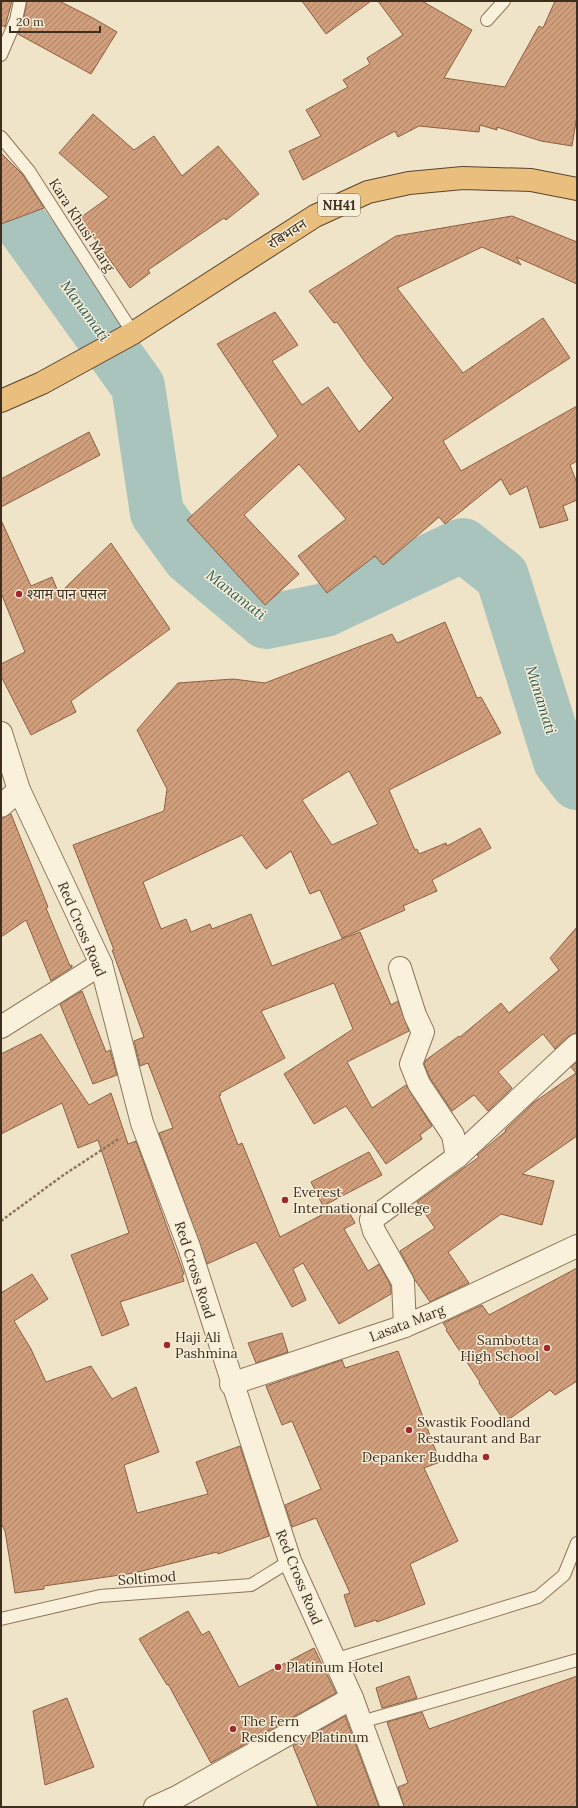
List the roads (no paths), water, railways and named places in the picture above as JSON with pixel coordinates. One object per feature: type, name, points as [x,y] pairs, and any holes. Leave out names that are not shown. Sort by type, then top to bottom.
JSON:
[{"type":"highway","name":"रबिभवन","points":[[133,333],[315,216],[368,192],[409,183],[463,178],[531,180],[577,189]]},
{"type":"highway","name":"NH41","points":[[1,401],[42,383],[133,333]]},
{"type":"street","name":"Red Cross Road","points":[[1,733],[19,790],[101,964],[142,1123],[189,1247],[231,1384],[290,1561],[352,1698],[392,1807]]},
{"type":"street","points":[[1,806],[19,790]]},
{"type":"street","points":[[1,1027],[101,964]]},
{"type":"street","points":[[400,968],[415,1015],[423,1032],[411,1064],[419,1084],[454,1135],[456,1156]]},
{"type":"street","points":[[405,1326],[403,1282],[374,1231],[371,1220],[456,1156],[577,1045]]},
{"type":"street","name":"Lasata Marg","points":[[231,1384],[405,1326],[577,1246]]},
{"type":"street","points":[[155,1807],[177,1797],[352,1698]]},
{"type":"lane","points":[[1,55],[16,20],[20,1]]},
{"type":"lane","points":[[487,20],[504,1]]},
{"type":"lane","name":"Kara Khusi Marg","points":[[1,137],[29,171],[133,333]]},
{"type":"lane","points":[[334,1660],[538,1597],[564,1576],[577,1543]]},
{"type":"lane","name":"Soltimod","points":[[1,1619],[100,1596],[251,1585],[290,1561]]},
{"type":"lane","points":[[361,1722],[577,1660]]},
{"type":"waterway","name":"Manamati","points":[[1,200],[13,212],[138,386],[157,513],[189,557],[266,622],[325,610],[463,545],[502,576],[560,761],[577,783]]},
{"type":"place","name":"श्याम पान पसल","points":[[19,594]]},
{"type":"place","name":"Everest International College","points":[[285,1200]]},
{"type":"place","name":"Haji Ali Pashmina","points":[[167,1345]]},
{"type":"place","name":"Sambotta High School","points":[[547,1348]]},
{"type":"place","name":"Swastik Foodland Restaurant and Bar","points":[[409,1430]]},
{"type":"place","name":"Depanker Buddha","points":[[486,1457]]},
{"type":"place","name":"Platinum Hotel","points":[[278,1667]]},
{"type":"place","name":"The Fern Residency Platinum","points":[[233,1729]]}]
